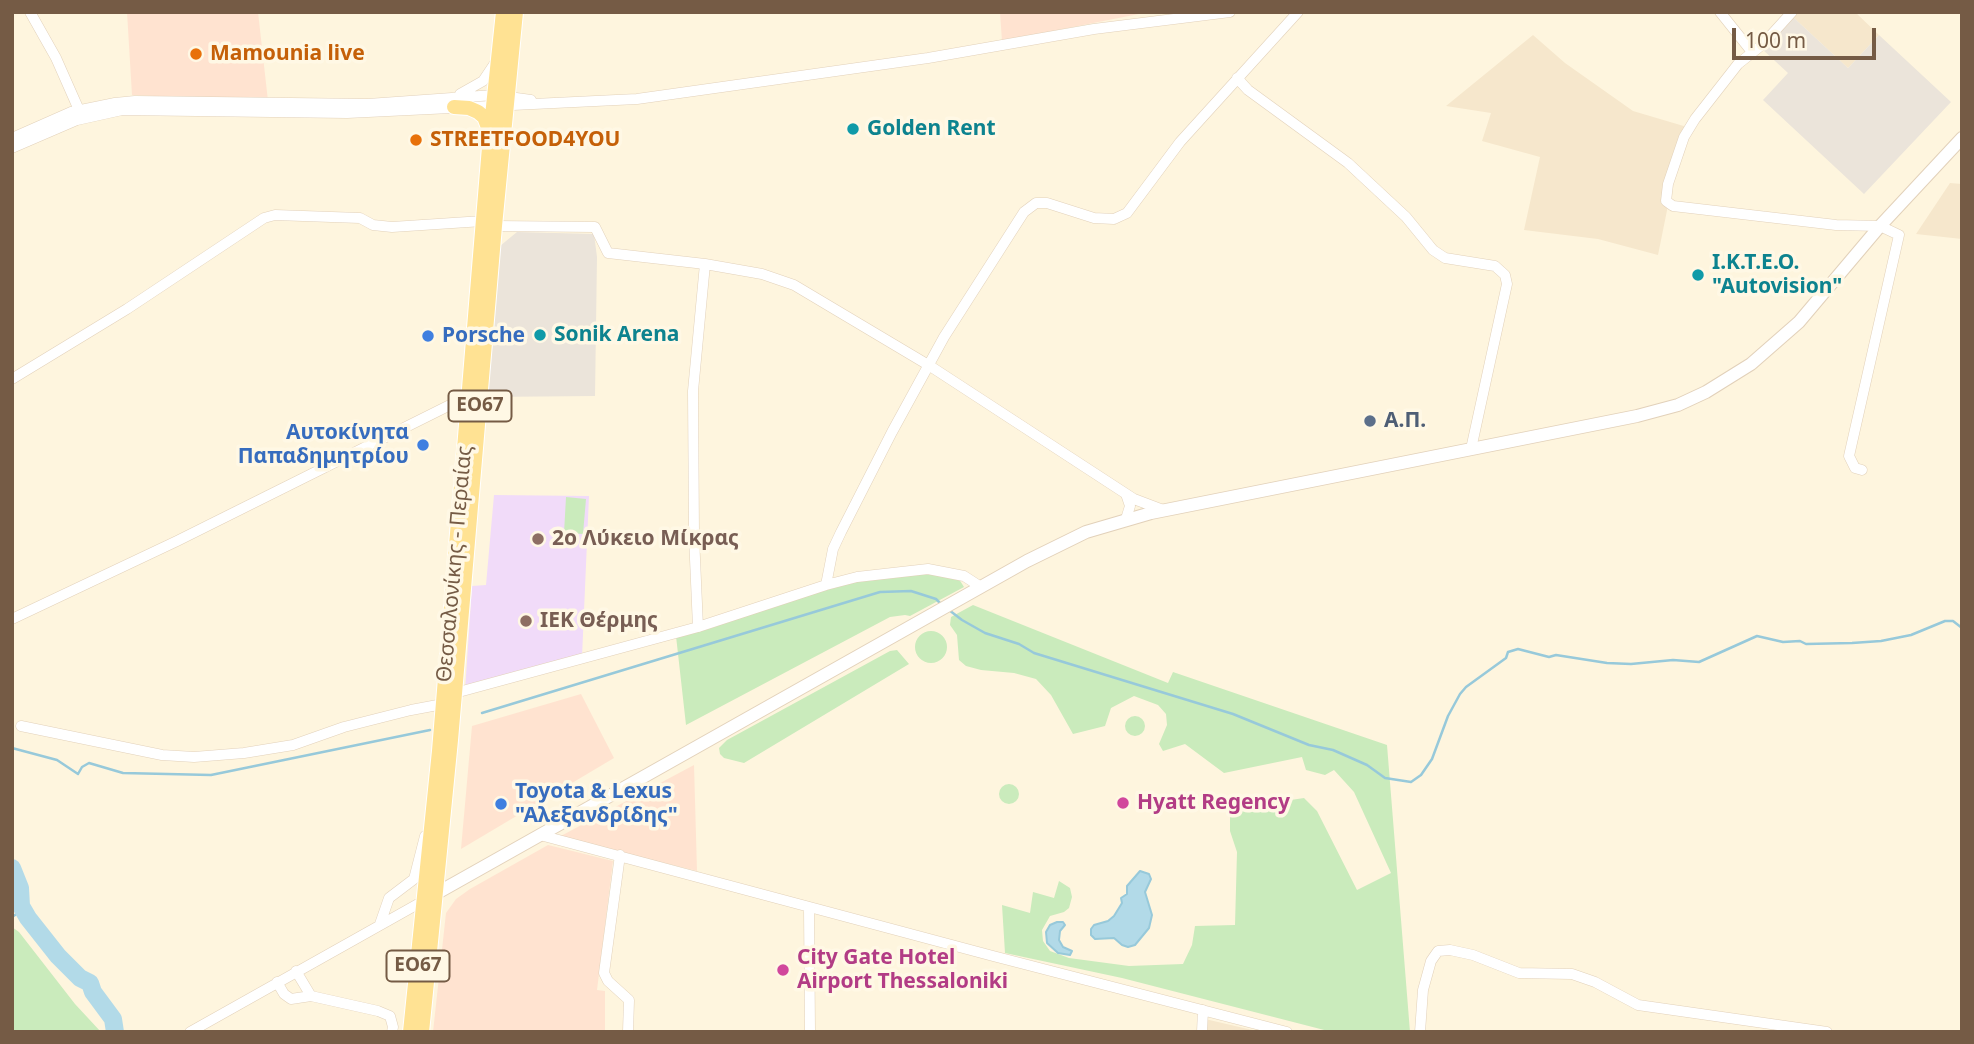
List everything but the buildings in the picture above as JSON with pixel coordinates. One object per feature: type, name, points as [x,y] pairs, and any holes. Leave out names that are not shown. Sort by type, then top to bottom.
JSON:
[{"type":"main road","name":"Θεσσαλονίκης - Περαίας","points":[[410,1032],[452,740],[449,704],[468,402],[489,224],[490,135],[500,101],[499,56],[503,12]]},
{"type":"main road","name":"Θεσσαλονίκης - Περαίας","points":[[422,1032],[439,751],[449,704],[500,101],[516,12]]},
{"type":"main road","points":[[453,102],[484,117],[490,135]]},
{"type":"street","points":[[30,12],[56,58],[79,110]]},
{"type":"street","points":[[12,138],[79,110],[135,102],[594,102],[704,90],[928,58],[1094,29],[1230,12]]},
{"type":"street","points":[[826,585],[833,550],[892,432],[957,317],[1024,212],[1036,203],[1047,203],[1094,218],[1121,217],[1127,213],[1180,142],[1298,12]]},
{"type":"street","points":[[1720,12],[1752,52]]},
{"type":"street","points":[[1792,12],[1763,44],[1738,64],[1684,137],[1665,201],[1673,206],[1836,225],[1880,226],[1899,235],[1849,456],[1855,468],[1862,470]]},
{"type":"street","points":[[12,148],[77,120],[122,110],[347,113],[453,102],[476,87],[499,56]]},
{"type":"street","points":[[1237,78],[1248,90],[1348,163],[1406,217],[1433,250],[1445,258],[1494,266],[1505,275],[1507,284],[1471,449]]},
{"type":"street","points":[[190,1032],[1046,550],[1086,532],[1164,510],[1637,415],[1678,405],[1713,388],[1751,364],[1799,322],[1880,226],[1962,138]]},
{"type":"street","points":[[12,379],[127,309],[264,218],[275,215],[360,218],[373,225],[392,227],[489,224],[595,227],[608,253],[705,264],[762,274],[794,285],[930,366],[1126,494],[1164,510]]},
{"type":"street","points":[[698,627],[692,391],[705,264]]},
{"type":"street","points":[[12,619],[177,541],[450,405],[468,402]]},
{"type":"street","points":[[1126,494],[1130,506],[1126,519]]},
{"type":"street","points":[[21,726],[163,755],[194,757],[244,753],[293,744],[344,727],[411,710],[449,704],[826,585],[868,575],[928,569],[964,576],[981,587]]},
{"type":"street","points":[[380,924],[389,898],[414,879],[417,873],[436,784]]},
{"type":"street","points":[[540,835],[1287,1032]]},
{"type":"street","points":[[620,855],[604,973],[608,981],[629,1000],[628,1032]]},
{"type":"street","points":[[809,908],[810,1032]]},
{"type":"street","points":[[1420,1032],[1423,990],[1430,961],[1438,951],[1450,950],[1473,955],[1519,973],[1572,974],[1595,982],[1638,1004],[1827,1032]]},
{"type":"street","points":[[296,971],[311,996]]},
{"type":"street","points":[[277,982],[290,999],[311,996],[390,1016],[393,1027],[391,1032]]},
{"type":"street","points":[[1202,1032],[1203,1010]]},
{"type":"shaded area","name":"Mamounia live","points":[[127,12],[258,12],[268,101],[132,95]]},
{"type":"shaded area","points":[[1000,12],[1149,12],[1002,41]]},
{"type":"shaded area","points":[[1797,12],[1855,12],[1879,35],[1848,68],[1793,17]]},
{"type":"shaded area","points":[[1793,17],[1848,68],[1879,35],[1951,102],[1864,194],[1763,100],[1788,73],[1762,49]]},
{"type":"shaded area","points":[[1533,35],[1565,63],[1633,111],[1687,127],[1681,141],[1658,255],[1598,239],[1524,230],[1540,157],[1482,141],[1491,113],[1446,106]]},
{"type":"shaded area","points":[[1950,183],[1962,184],[1962,239],[1916,234]]},
{"type":"shaded area","points":[[517,232],[594,234],[597,257],[595,396],[485,397],[500,246]]},
{"type":"shaded area","points":[[494,495],[589,496],[582,657],[465,691],[472,586],[486,585]]},
{"type":"shaded area","name":"Toyota & Lexus \"Αλεξανδρίδης\"","points":[[581,694],[614,758],[461,849],[472,726]]},
{"type":"shaded area","points":[[694,765],[697,871],[559,837]]},
{"type":"shaded area","points":[[548,845],[613,861],[597,990],[605,991],[605,1032],[433,1032],[446,913],[456,899],[470,889]]},
{"type":"shaded area","points":[[1205,1019],[1261,1032],[1204,1032]]},
{"type":"green space","points":[[566,497],[586,499],[583,534],[564,533]]},
{"type":"green space","points":[[927,572],[957,576],[964,587],[910,616],[890,617],[686,725],[676,636],[856,581]]},
{"type":"green space","points":[[973,605],[1168,683],[1173,672],[1387,745],[1410,1032],[1332,1032],[1122,978],[1005,953],[1002,905],[1030,913],[1033,892],[1054,898],[1059,881],[1070,888],[1072,897],[1069,908],[1050,916],[1042,930],[1043,941],[1050,951],[1069,958],[1129,966],[1183,964],[1192,945],[1195,926],[1235,925],[1237,852],[1230,831],[1230,817],[1245,807],[1304,798],[1317,811],[1357,890],[1391,873],[1354,792],[1334,770],[1325,775],[1306,770],[1302,757],[1224,773],[1185,744],[1163,751],[1159,744],[1167,725],[1166,714],[1158,705],[1134,696],[1111,708],[1105,726],[1073,734],[1051,695],[1036,679],[1014,673],[981,670],[966,666],[959,660],[957,635],[950,625],[951,617]]},
{"type":"green space","points":[[931,631],[942,636],[947,647],[942,658],[931,663],[920,658],[915,647],[920,636]]},
{"type":"green space","points":[[897,650],[909,664],[744,763],[724,758],[720,754],[719,748],[727,740],[890,651]]},
{"type":"green space","points":[[1135,716],[1142,719],[1145,726],[1142,733],[1135,736],[1128,733],[1125,726],[1128,719]]},
{"type":"green space","points":[[1009,784],[1016,787],[1019,794],[1016,801],[1009,804],[1002,801],[999,794],[1002,787]]},
{"type":"green space","points":[[12,927],[19,932],[75,1004],[101,1032],[12,1032]]},
{"type":"water","points":[[1140,871],[1149,874],[1151,879],[1145,892],[1152,915],[1149,928],[1135,945],[1128,947],[1114,938],[1095,939],[1091,935],[1091,929],[1114,916],[1122,903],[1121,898],[1127,894],[1127,886]]},
{"type":"water","points":[[1063,922],[1065,925],[1060,931],[1059,940],[1063,947],[1072,951],[1070,955],[1058,953],[1047,943],[1046,932],[1050,925]]},
{"type":"waterway","points":[[482,713],[880,592],[911,591],[936,599],[941,604]]},
{"type":"waterway","points":[[949,610],[985,633],[1019,644],[1034,653],[1233,714],[1309,745],[1333,750],[1367,765],[1385,778],[1411,782],[1421,775],[1432,759],[1448,716],[1460,694],[1506,658],[1508,652],[1518,649],[1549,657],[1556,655],[1607,663],[1673,660],[1699,662],[1757,636],[1806,644],[1852,643],[1911,635],[1945,621],[1953,621],[1962,628]]},
{"type":"waterway","points":[[12,748],[57,760],[78,774],[82,767],[89,763],[123,773],[211,775],[430,730]]},
{"type":"waterway","points":[[12,868],[20,888],[21,906],[28,918],[58,956],[80,978],[90,983],[93,992],[113,1019],[115,1032]]},
{"type":"waterway","points":[[12,917],[18,913],[21,906]]},
{"type":"place","name":"Mamounia live","points":[[196,54]]},
{"type":"place","name":"Golden Rent","points":[[853,129]]},
{"type":"place","name":"STREETFOOD4YOU","points":[[416,140]]},
{"type":"place","name":"I.Κ.Τ.Ε.Ο. \"Autovision\"","points":[[1698,275]]},
{"type":"place","name":"Sonik Arena","points":[[540,335]]},
{"type":"place","name":"Porsche","points":[[428,336]]},
{"type":"place","name":"Α.Π.","points":[[1370,421]]},
{"type":"place","name":"Αυτοκίνητα Παπαδημητρίου","points":[[423,445]]},
{"type":"place","name":"2ο Λύκειο Μίκρας","points":[[538,539]]},
{"type":"place","name":"ΙΕΚ Θέρμης","points":[[526,621]]},
{"type":"place","name":"Hyatt Regency","points":[[1123,803]]},
{"type":"place","name":"Toyota & Lexus \"Αλεξανδρίδης\"","points":[[501,804]]},
{"type":"place","name":"City Gate Hotel Airport Thessaloniki","points":[[783,970]]}]
